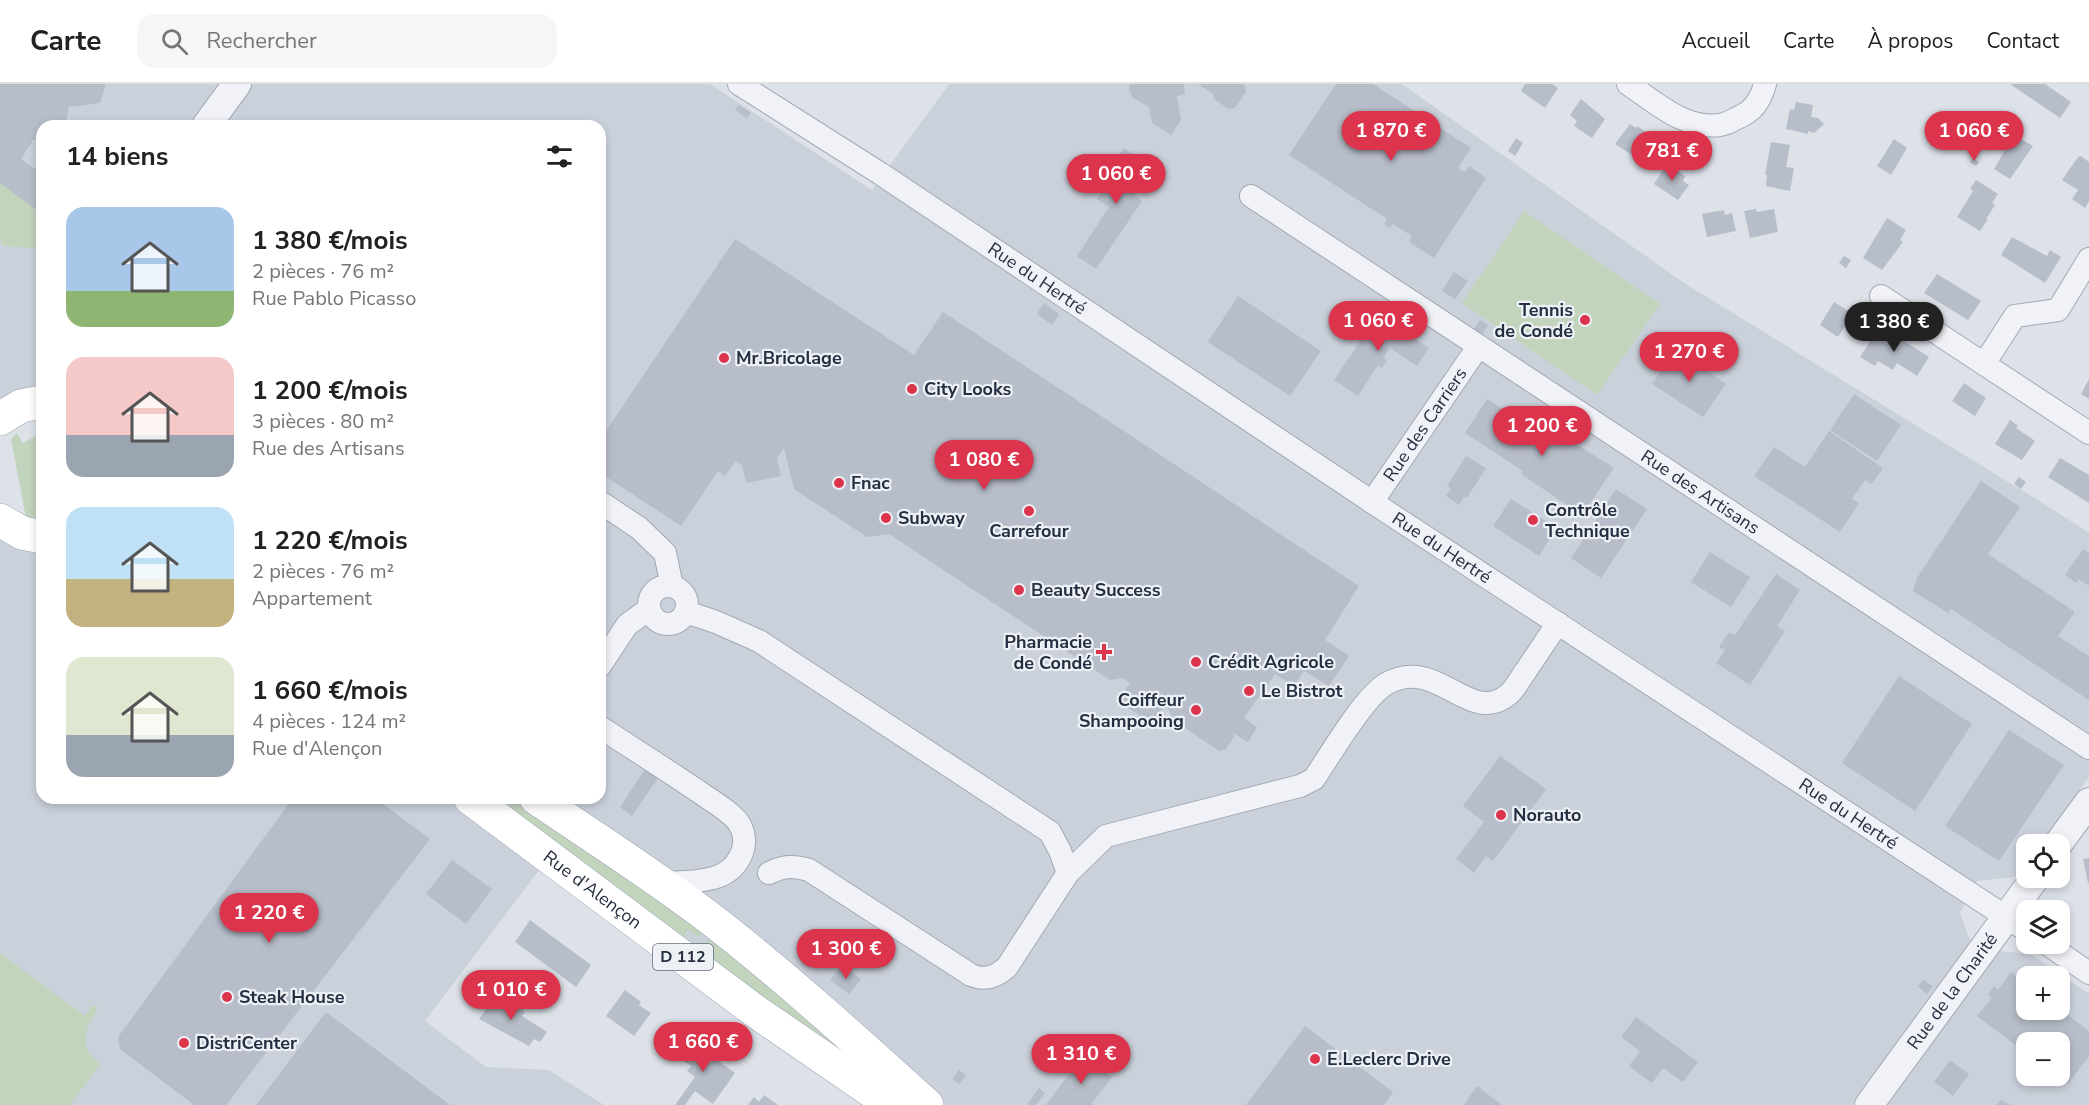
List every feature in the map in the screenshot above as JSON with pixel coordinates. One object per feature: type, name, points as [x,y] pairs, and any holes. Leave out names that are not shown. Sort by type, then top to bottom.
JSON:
[{"type":"main road","points":[[0,419],[21,406],[36,403]]},
{"type":"main road","points":[[3,528],[36,536]]},
{"type":"main road","name":"Rue d'Alençon","points":[[478,804],[755,1011],[892,1105]]},
{"type":"main road","name":"D 112","points":[[545,804],[662,883],[716,923],[927,1105]]},
{"type":"street","points":[[210,120],[237,84]]},
{"type":"street","name":"Rue du Hertré","points":[[739,84],[881,174],[1372,502],[2016,923]]},
{"type":"street","points":[[1628,84],[1672,114],[1696,124],[1720,125],[1747,114],[1762,97],[1765,84]]},
{"type":"street","name":"Rue des Artisans","points":[[1251,196],[2089,748]]},
{"type":"street","points":[[1984,364],[2015,316],[2058,310],[2089,259]]},
{"type":"street","points":[[1881,296],[2089,433]]},
{"type":"street","name":"Rue des Carriers","points":[[1372,502],[1478,347]]},
{"type":"street","points":[[606,506],[639,528],[665,554],[672,586]]},
{"type":"street","points":[[672,586],[681,590],[685,595],[686,612],[678,622],[666,624],[655,619],[649,609],[650,598],[661,587],[672,586]]},
{"type":"street","points":[[606,657],[627,625],[649,609]]},
{"type":"street","points":[[686,612],[759,641],[1050,832],[1068,873]]},
{"type":"street","points":[[769,873],[797,866],[809,870],[971,975],[993,977],[1007,967],[1068,873],[1106,836],[1300,786],[1314,778],[1372,696],[1386,684],[1400,679],[1417,676],[1437,681],[1475,702],[1485,705],[1496,703],[1510,693],[1558,623]]},
{"type":"street","points":[[606,731],[711,800],[740,824],[745,841],[742,856],[723,874],[699,881],[662,883]]},
{"type":"street","points":[[2065,834],[2089,802]]},
{"type":"street","name":"Rue de la Charité","points":[[1869,1105],[2016,923]]},
{"type":"street","points":[[2061,954],[2089,973]]},
{"type":"shaded area","points":[[0,84],[710,84],[872,190],[949,84],[1402,84],[1684,283],[2089,533],[2089,777],[2047,834],[2016,834],[2016,877],[1977,881],[1960,913],[1970,940],[1995,950],[2032,955],[2048,966],[2016,966],[2016,1020],[2070,1020],[2070,981],[2089,994],[2089,1105],[895,1105],[487,804],[606,804],[606,120],[36,120],[36,407],[0,419]]},
{"type":"shaded area","points":[[0,520],[36,535],[36,804],[478,804],[549,857],[425,1021],[486,1067],[549,1070],[604,1105],[0,1105]]},
{"type":"green space","points":[[0,183],[36,210],[36,249],[3,246],[0,240]]},
{"type":"green space","name":"Tennis de Condé","points":[[1524,211],[1660,304],[1597,395],[1462,303]]},
{"type":"green space","points":[[17,433],[23,443],[36,435],[36,521],[26,518],[11,439]]},
{"type":"green space","points":[[484,804],[526,804],[598,852],[705,929],[699,937],[688,930],[677,947]]},
{"type":"green space","points":[[712,935],[909,1103],[701,951]]},
{"type":"green space","points":[[0,953],[85,1016],[92,1005],[98,1008],[87,1030],[86,1044],[88,1051],[100,1064],[70,1105],[0,1105]]},
{"type":"building","points":[[0,84],[106,84],[100,103],[69,107],[66,120],[36,120],[36,140],[33,140],[21,159],[36,170],[36,210],[0,183]]},
{"type":"building","points":[[1130,84],[1184,84],[1185,94],[1177,96],[1181,120],[1171,135],[1152,123],[1149,107],[1132,97]]},
{"type":"building","points":[[1198,84],[1244,84],[1246,92],[1235,108],[1229,109]]},
{"type":"building","points":[[1336,84],[1373,84],[1471,148],[1458,168],[1465,172],[1469,166],[1486,178],[1434,258],[1409,242],[1412,236],[1393,224],[1390,228],[1384,224],[1387,219],[1289,155]]},
{"type":"building","points":[[1525,84],[1552,84],[1558,88],[1545,108],[1521,91]]},
{"type":"building","points":[[2010,84],[2045,84],[2071,102],[2060,118]]},
{"type":"building","points":[[1581,99],[1605,119],[1592,138],[1574,126],[1577,121],[1570,115]]},
{"type":"building","points":[[1796,102],[1813,105],[1811,117],[1818,118],[1824,124],[1814,133],[1808,131],[1808,134],[1786,129],[1790,109],[1794,110]]},
{"type":"building","points":[[739,105],[751,113],[747,118],[735,110]]},
{"type":"building","points":[[1630,124],[1655,138],[1643,155],[1636,150],[1632,155],[1615,144]]},
{"type":"building","points":[[2014,135],[2033,146],[2010,179],[1994,169]]},
{"type":"building","points":[[1516,138],[1523,143],[1515,156],[1508,151]]},
{"type":"building","points":[[1894,139],[1907,148],[1891,175],[1877,166]]},
{"type":"building","points":[[1771,142],[1790,145],[1786,167],[1794,168],[1790,191],[1766,186],[1767,175],[1765,175]]},
{"type":"building","points":[[1124,148],[1153,167],[1134,195],[1142,201],[1096,269],[1077,256],[1109,207],[1097,199],[1110,180],[1105,176]]},
{"type":"building","points":[[2081,156],[2089,162],[2089,201],[2085,208],[2072,199],[2078,190],[2062,180]]},
{"type":"building","points":[[1973,158],[1979,162],[1976,166],[1970,162]]},
{"type":"building","points":[[1667,164],[1685,176],[1683,181],[1689,185],[1678,200],[1654,184]]},
{"type":"building","points":[[1976,180],[1998,194],[1992,203],[1995,205],[1980,231],[1957,217],[1973,191],[1970,189]]},
{"type":"building","points":[[1756,209],[1757,212],[1774,209],[1778,232],[1750,238],[1744,211]]},
{"type":"building","points":[[1724,210],[1725,215],[1732,213],[1736,231],[1707,237],[1702,214]]},
{"type":"building","points":[[1887,218],[1906,230],[1900,240],[1903,242],[1882,270],[1863,258]]},
{"type":"building","points":[[2012,237],[2047,256],[2050,250],[2061,257],[2045,283],[2001,255]]},
{"type":"building","name":"Carrefour","points":[[735,239],[914,355],[943,312],[1359,586],[1325,640],[1349,656],[1329,686],[1304,671],[1294,686],[1275,674],[1244,718],[1257,727],[1248,742],[1233,733],[1234,737],[1225,750],[1219,751],[1172,719],[1169,709],[1164,706],[1151,723],[1118,701],[1130,683],[1123,678],[1110,680],[889,534],[867,537],[794,489],[784,448],[777,458],[781,476],[746,483],[742,465],[736,461],[725,476],[718,471],[681,526],[606,477],[606,431]]},
{"type":"building","points":[[1844,256],[1851,260],[1846,268],[1839,263]]},
{"type":"building","points":[[1454,272],[1468,281],[1455,299],[1442,291]]},
{"type":"building","points":[[1937,274],[1981,301],[1968,320],[1924,293]]},
{"type":"building","points":[[1238,296],[1321,351],[1290,396],[1208,342]]},
{"type":"building","points":[[1834,302],[1853,314],[1838,337],[1820,325]]},
{"type":"building","points":[[1044,303],[1059,314],[1052,325],[1037,314]]},
{"type":"building","points":[[1381,310],[1399,322],[1396,326],[1429,348],[1417,366],[1390,348],[1383,358],[1387,360],[1382,368],[1378,365],[1358,396],[1334,380]]},
{"type":"building","points":[[1480,320],[1488,325],[1482,335],[1474,329]]},
{"type":"building","points":[[1887,330],[1929,357],[1917,376],[1897,363],[1893,370],[1878,361],[1875,366],[1860,357],[1876,332],[1883,337]]},
{"type":"building","points":[[1675,349],[1726,384],[1703,417],[1652,384]]},
{"type":"building","points":[[2089,379],[2089,399],[2081,394]]},
{"type":"building","points":[[1964,383],[1986,398],[1975,416],[1952,401]]},
{"type":"building","points":[[1854,394],[1901,425],[1877,461],[1830,430]]},
{"type":"building","points":[[1487,399],[1545,437],[1551,428],[1614,468],[1582,515],[1521,474],[1523,471],[1465,433]]},
{"type":"building","points":[[2010,420],[2018,426],[2016,428],[2035,441],[2022,460],[1995,444]]},
{"type":"building","points":[[1829,431],[1883,468],[1872,484],[1865,480],[1852,499],[1859,503],[1840,532],[1754,476],[1774,447],[1805,467]]},
{"type":"building","points":[[1466,456],[1486,468],[1467,498],[1464,497],[1459,505],[1446,496],[1451,488],[1447,486]]},
{"type":"building","points":[[2060,458],[2089,475],[2089,503],[2048,477]]},
{"type":"building","points":[[2019,477],[2026,482],[2021,489],[2014,484]]},
{"type":"building","points":[[1981,481],[2020,507],[1988,554],[2075,612],[2058,636],[2089,656],[2089,700],[1951,609],[1948,613],[1913,591],[1917,578]]},
{"type":"building","points":[[1616,489],[1647,509],[1601,578],[1571,558]]},
{"type":"building","points":[[1511,499],[1557,528],[1539,556],[1493,526]]},
{"type":"building","points":[[2083,549],[2089,553],[2089,586],[2078,579],[2076,583],[2065,575]]},
{"type":"building","points":[[1710,552],[1750,577],[1731,607],[1691,582]]},
{"type":"building","points":[[1776,574],[1800,590],[1777,626],[1785,631],[1750,685],[1716,663],[1725,650],[1719,647],[1729,632],[1735,635]]},
{"type":"building","points":[[1899,676],[1972,724],[1915,811],[1842,763]]},
{"type":"building","points":[[2009,730],[2064,765],[1999,861],[1945,826]]},
{"type":"building","name":"Norauto","points":[[1500,756],[1546,789],[1493,861],[1486,856],[1474,873],[1456,859],[1484,822],[1463,806]]},
{"type":"building","points":[[649,763],[662,772],[632,816],[620,807]]},
{"type":"building","points":[[289,804],[383,804],[430,839],[226,1105],[194,1105],[120,1049],[118,1037]]},
{"type":"building","points":[[2089,858],[2089,883],[2088,883],[2083,859]]},
{"type":"building","points":[[452,860],[492,889],[466,924],[426,894]]},
{"type":"building","points":[[530,920],[591,965],[576,987],[515,942]]},
{"type":"building","points":[[842,965],[861,979],[849,994],[830,980]]},
{"type":"building","points":[[2011,972],[2016,976],[2016,1020],[2070,1020],[2070,1017],[2089,1031],[2089,1056],[2070,1081],[2070,1032],[2016,1032],[2016,1045],[1977,1016],[1992,998],[1988,995],[1994,986],[1998,990]]},
{"type":"building","points":[[1923,980],[1933,986],[1927,994],[1918,987]]},
{"type":"building","points":[[625,990],[641,1002],[639,1005],[651,1013],[634,1036],[606,1016]]},
{"type":"building","points":[[494,993],[515,1011],[519,1007],[525,1012],[522,1016],[547,1032],[540,1042],[534,1039],[529,1046],[479,1019],[487,1008],[484,1005]]},
{"type":"building","points":[[326,1012],[450,1105],[256,1105]]},
{"type":"building","points":[[1636,1017],[1698,1062],[1683,1082],[1663,1068],[1652,1083],[1629,1066],[1640,1051],[1621,1037]]},
{"type":"building","name":"E.Leclerc Drive","points":[[1305,1026],[1393,1092],[1384,1105],[1246,1105]]},
{"type":"building","points":[[685,1037],[735,1073],[713,1104],[695,1091],[685,1105],[675,1105],[695,1077],[687,1071],[691,1066],[673,1054]]},
{"type":"building","points":[[1083,1055],[1112,1077],[1092,1103],[1094,1105],[1046,1105]]},
{"type":"building","points":[[1950,1060],[1969,1074],[1953,1096],[1934,1082]]},
{"type":"building","points":[[959,1070],[966,1076],[959,1084],[952,1079]]},
{"type":"building","points":[[1477,1086],[1502,1105],[1464,1105]]},
{"type":"building","points":[[1039,1088],[1045,1093],[1036,1105],[1030,1105],[1028,1103]]},
{"type":"building","points":[[764,1095],[778,1105],[748,1105],[754,1097],[759,1102]]},
{"type":"building","points":[[2000,1100],[2011,1105],[1997,1105]]},
{"type":"place","name":"Tennis de Condé","points":[[1585,320]]},
{"type":"place","name":"Mr.Bricolage","points":[[724,358]]},
{"type":"place","name":"City Looks","points":[[912,389]]},
{"type":"place","name":"Fnac","points":[[839,483]]},
{"type":"place","name":"Carrefour","points":[[1029,511]]},
{"type":"place","name":"Subway","points":[[886,518]]},
{"type":"place","name":"Contrôle Technique","points":[[1533,520]]},
{"type":"place","name":"Beauty Success","points":[[1019,590]]},
{"type":"place","name":"Pharmacie de Condé","points":[[1104,652]]},
{"type":"place","name":"Crédit Agricole","points":[[1196,662]]},
{"type":"place","name":"Le Bistrot","points":[[1249,691]]},
{"type":"place","name":"Coiffeur Shampooing","points":[[1196,710]]},
{"type":"place","name":"Norauto","points":[[1501,815]]},
{"type":"place","name":"Steak House","points":[[227,997]]},
{"type":"place","name":"DistriCenter","points":[[184,1043]]},
{"type":"place","name":"E.Leclerc Drive","points":[[1315,1059]]}]
